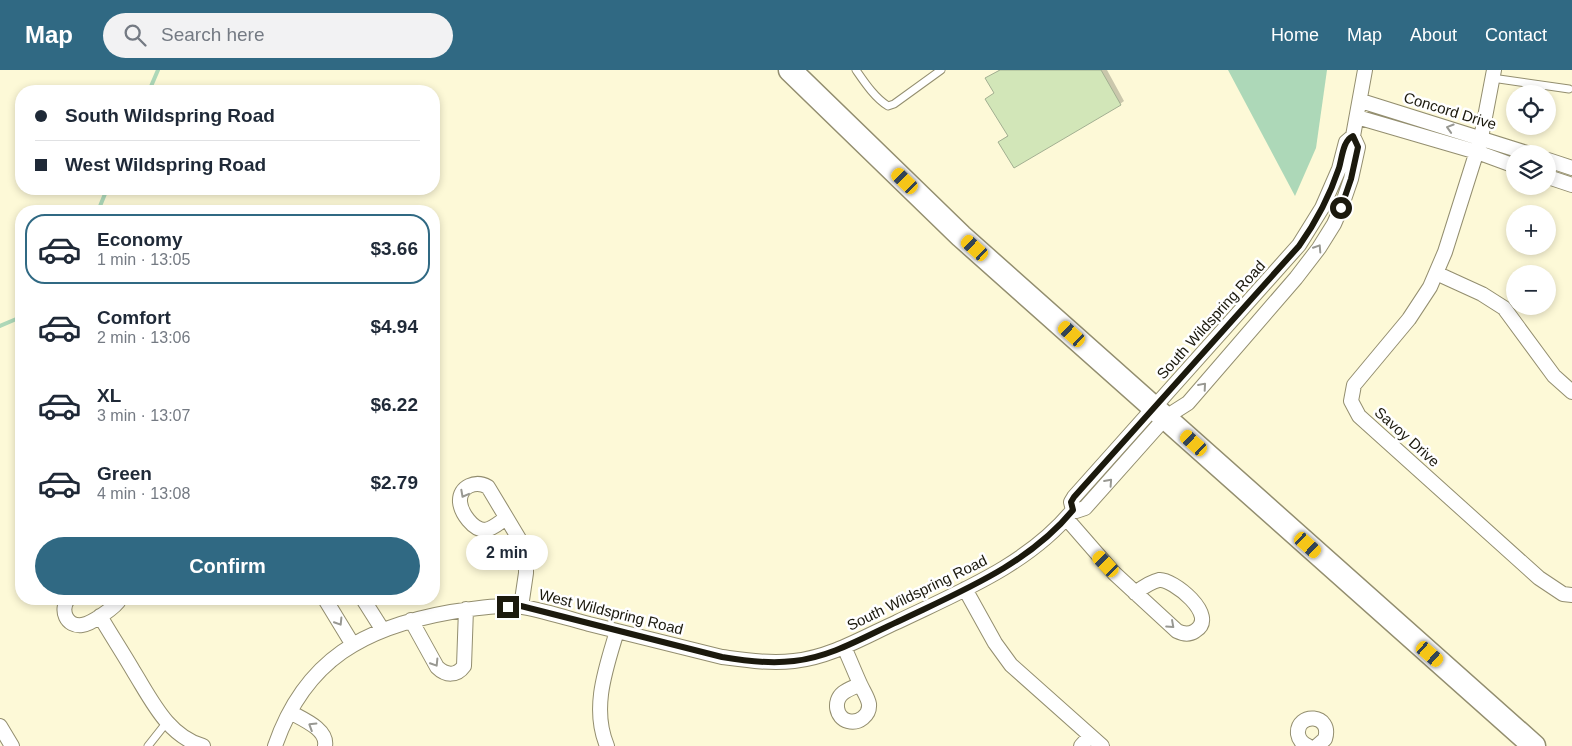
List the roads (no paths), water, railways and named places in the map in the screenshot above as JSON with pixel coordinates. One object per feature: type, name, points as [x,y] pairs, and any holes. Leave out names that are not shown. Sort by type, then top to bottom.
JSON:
[{"type":"main road","points":[[792,70],[961,236],[1534,746]]},
{"type":"street","name":"South Wildspring Road","points":[[1160,412],[1188,403],[1299,274],[1326,237],[1344,201],[1351,179],[1358,147],[1353,136],[1365,70]]},
{"type":"street","name":"Savoy Drive","points":[[1493,74],[1477,152],[1445,252],[1430,288],[1409,319],[1354,385],[1351,402],[1359,416],[1538,578],[1563,594],[1572,595]]},
{"type":"street","name":"Concord Drive","points":[[1360,101],[1506,146]]},
{"type":"street","points":[[1357,117],[1477,152],[1506,163]]},
{"type":"street","name":"South Wildspring Road","points":[[844,647],[965,589],[1010,565],[1055,530],[1069,514],[1085,508],[1160,412],[1303,241],[1318,216],[1338,169],[1346,142],[1353,136]]},
{"type":"street","points":[[1556,163],[1572,168]]},
{"type":"street","points":[[1556,180],[1572,185]]},
{"type":"street","points":[[1285,263],[1299,274]]},
{"type":"street","points":[[1436,273],[1482,294],[1504,308],[1554,376],[1572,392]]},
{"type":"street","points":[[1069,514],[1098,556],[1135,593],[1177,631],[1183,634],[1191,634],[1201,626],[1203,621],[1199,608],[1173,583],[1158,580],[1135,593]]},
{"type":"street","points":[[506,518],[522,542],[526,557],[526,572],[521,606]]},
{"type":"street","points":[[965,589],[995,643],[1011,665],[1086,741],[1102,746]]},
{"type":"street","points":[[64,605],[63,612],[68,621],[76,625],[86,624],[115,605]]},
{"type":"street","points":[[329,605],[353,645]]},
{"type":"street","points":[[367,605],[382,629]]},
{"type":"street","name":"West Wildspring Road","points":[[275,746],[290,712],[302,691],[316,674],[335,657],[382,629],[411,620],[466,609],[521,606],[722,657],[755,662],[794,661],[830,653],[844,647]]},
{"type":"street","points":[[411,620],[437,667],[444,672],[453,674],[464,666],[466,609]]},
{"type":"street","points":[[100,616],[161,716],[179,735],[199,746]]},
{"type":"street","points":[[606,746],[601,724],[600,702],[602,684],[617,631]]},
{"type":"street","points":[[844,647],[860,684]]},
{"type":"street","points":[[290,712],[320,731],[325,739],[325,746]]},
{"type":"street","points":[[0,726],[12,746]]},
{"type":"lane","points":[[856,70],[866,85],[888,106],[894,104],[942,70]]},
{"type":"lane","points":[[1493,74],[1569,89]]},
{"type":"lane","points":[[148,746],[167,722]]},
{"type":"waterway","points":[[152,85],[158,70]]},
{"type":"waterway","points":[[100,205],[105,195]]},
{"type":"waterway","points":[[0,326],[15,320]]}]
